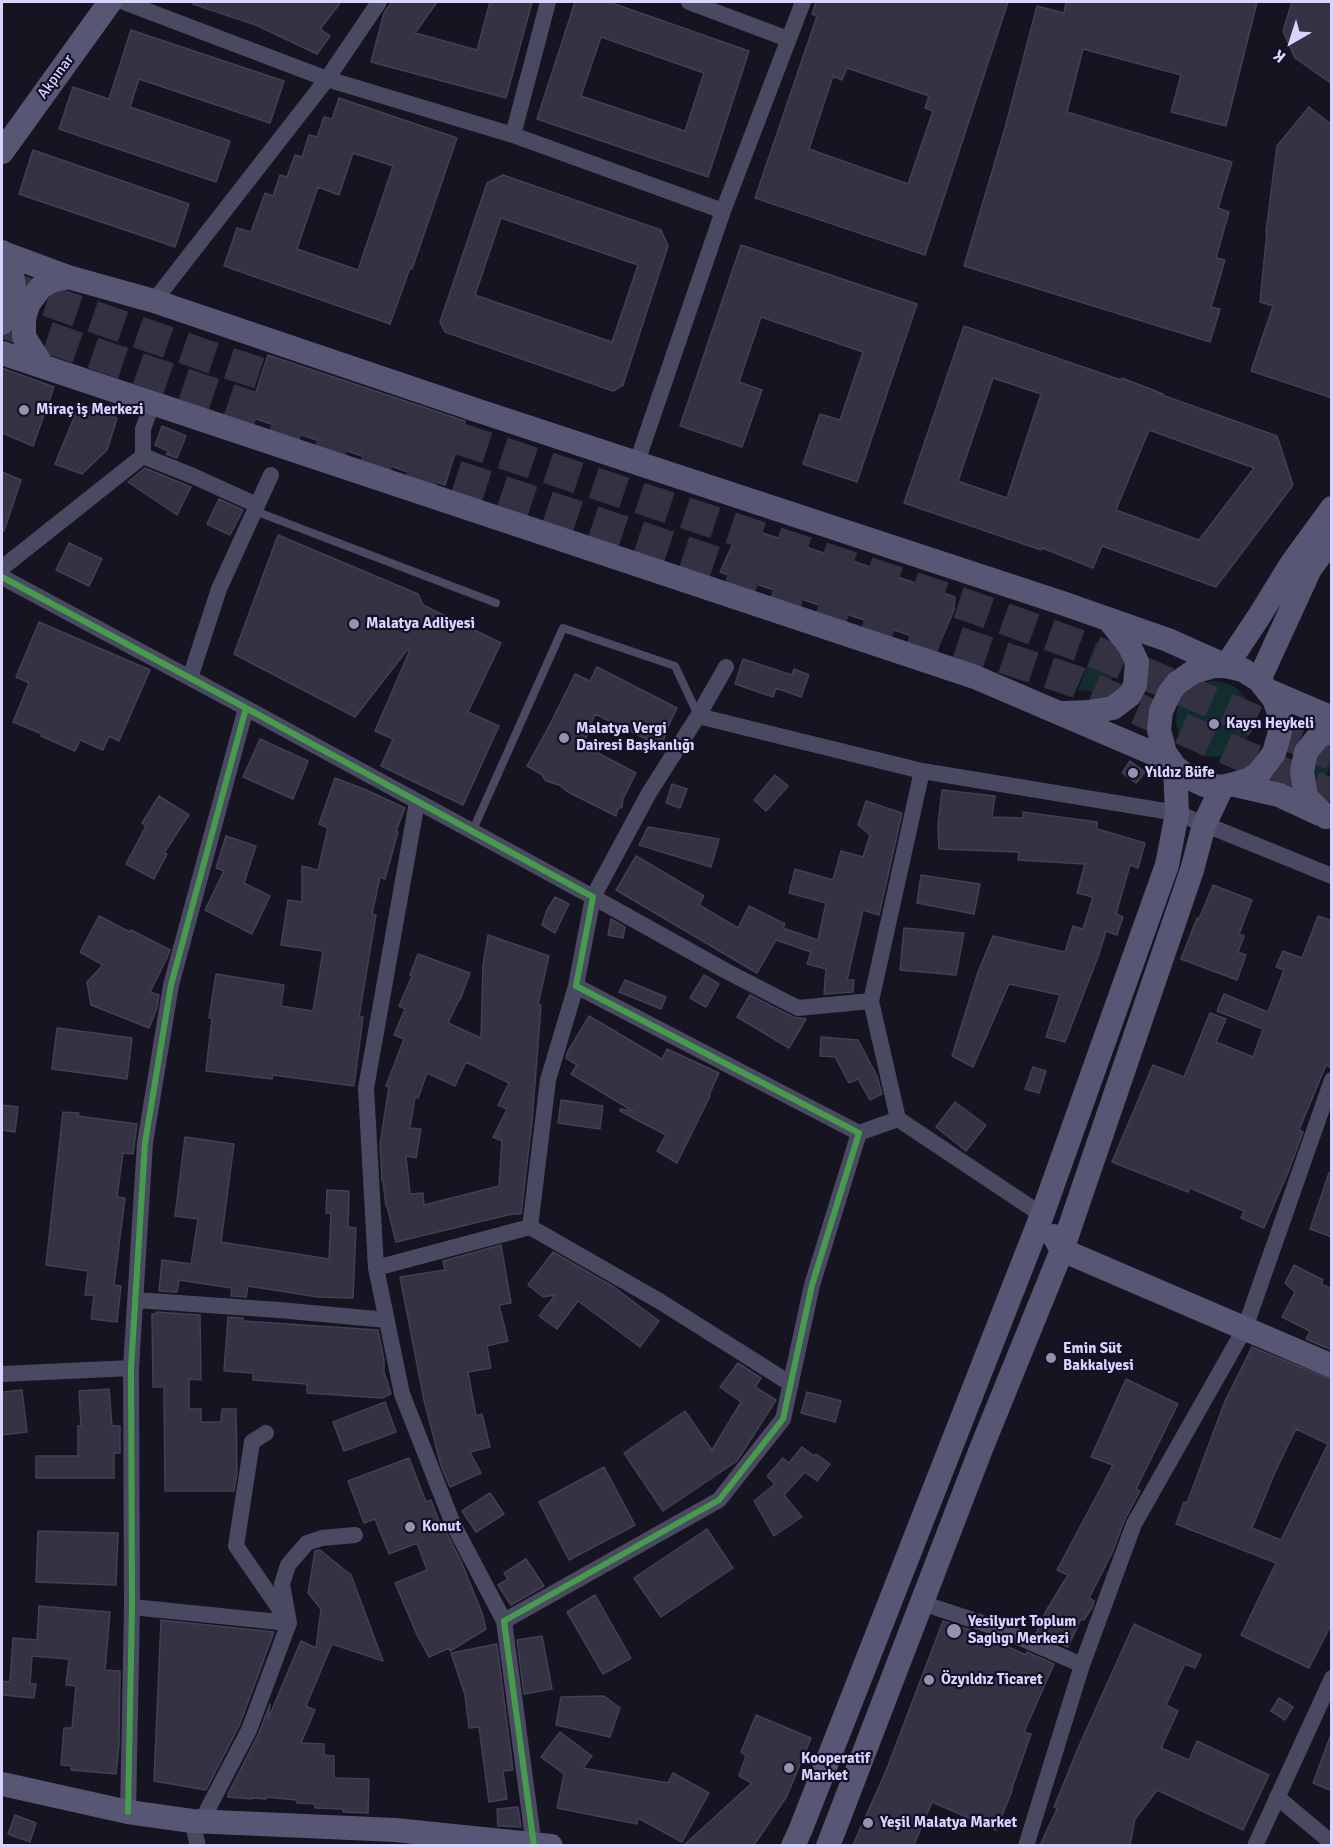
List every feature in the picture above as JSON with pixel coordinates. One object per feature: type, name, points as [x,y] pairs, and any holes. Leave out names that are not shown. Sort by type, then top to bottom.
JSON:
[{"type":"main road","name":"Akpınar","points":[[2,153],[110,2]]},
{"type":"main road","points":[[2,251],[68,277],[154,301],[1168,640],[1226,666],[1243,670],[1263,685],[1332,718]]},
{"type":"main road","points":[[2,251],[11,268],[14,287],[11,305],[2,323]]},
{"type":"main road","points":[[42,365],[24,336],[24,317],[29,303],[41,287],[51,281],[68,277]]},
{"type":"main road","points":[[2,353],[975,677],[1173,764]]},
{"type":"main road","points":[[1226,666],[1292,562],[1332,508]]},
{"type":"main road","points":[[1263,685],[1310,569],[1332,539]]},
{"type":"main road","points":[[1060,713],[1113,708],[1130,695],[1135,685],[1137,662],[1129,645],[1109,620]]},
{"type":"main road","points":[[1226,666],[1214,666],[1192,672],[1177,683],[1170,692],[1161,711],[1159,730],[1165,753],[1173,764],[1189,778],[1204,785],[1228,786],[1279,795],[1329,819]]},
{"type":"main road","points":[[828,1845],[1062,1250],[1192,870],[1204,825],[1228,786],[1248,780],[1258,773],[1274,753],[1280,732],[1279,713],[1274,699],[1263,685]]},
{"type":"main road","points":[[1329,819],[1306,797],[1302,771],[1306,752],[1318,737],[1332,730]]},
{"type":"main road","points":[[793,1845],[1042,1215],[1167,865],[1177,813],[1173,764]]},
{"type":"main road","points":[[1042,1215],[1062,1250],[1332,1366]]},
{"type":"main road","points":[[2,1784],[128,1812],[197,1821],[394,1838],[539,1845]]},
{"type":"street","points":[[124,2],[327,79],[513,135],[723,210]]},
{"type":"street","points":[[154,301],[327,79],[379,2]]},
{"type":"street","points":[[513,135],[548,2]]},
{"type":"street","points":[[689,2],[788,39]]},
{"type":"street","points":[[637,462],[723,210],[803,2]]},
{"type":"street","points":[[143,456],[143,429],[152,404]]},
{"type":"street","points":[[143,456],[193,476],[256,508]]},
{"type":"street","points":[[2,568],[143,456]]},
{"type":"street","points":[[190,678],[219,589],[271,475]]},
{"type":"street","points":[[2,577],[798,1008],[872,1000]]},
{"type":"street","points":[[530,1227],[548,1080],[576,986],[593,897],[649,793],[726,667]]},
{"type":"street","points":[[128,1812],[132,1607],[131,1368],[145,1143],[171,985],[246,708]]},
{"type":"street","points":[[698,716],[922,771],[1177,813],[1332,876]]},
{"type":"street","points":[[922,771],[872,1000],[898,1119],[1042,1215]]},
{"type":"street","points":[[417,802],[366,1088],[376,1268],[402,1394],[453,1524],[504,1621],[539,1845]]},
{"type":"street","points":[[576,986],[859,1133],[898,1119]]},
{"type":"street","points":[[1026,1845],[1082,1665],[1134,1524],[1245,1328],[1332,1080]]},
{"type":"street","points":[[504,1621],[719,1500],[783,1419],[812,1285],[859,1133]]},
{"type":"street","points":[[376,1268],[530,1227],[661,1302],[791,1384]]},
{"type":"street","points":[[136,1300],[387,1320]]},
{"type":"street","points":[[2,1374],[131,1368]]},
{"type":"street","points":[[266,1433],[252,1442],[236,1546],[289,1623]]},
{"type":"street","points":[[198,1845],[197,1821],[249,1730],[289,1623],[282,1584],[288,1565],[307,1543],[322,1538],[355,1535]]},
{"type":"street","points":[[922,1603],[1000,1629],[1082,1665]]},
{"type":"street","points":[[132,1607],[289,1623]]},
{"type":"street","points":[[1255,1845],[1332,1678]]},
{"type":"street","points":[[1277,1797],[1332,1843]]},
{"type":"lane","points":[[256,508],[496,603]]},
{"type":"lane","points":[[472,832],[563,628],[675,666],[698,716]]},
{"type":"green space","points":[[1096,641],[1110,651],[1114,659],[1114,676],[1103,689],[1095,692],[1078,690]]},
{"type":"green space","points":[[1222,681],[1235,687],[1246,698],[1252,711],[1250,734],[1235,751],[1222,757],[1206,757],[1193,751],[1178,734],[1176,711],[1182,698],[1199,683]]},
{"type":"green space","points":[[1331,746],[1331,765],[1317,796],[1307,765],[1317,751]]},
{"type":"building","points":[[193,2],[341,2],[320,29],[330,36],[317,54],[256,25],[193,4]]},
{"type":"building","points":[[392,2],[437,2],[415,33],[477,50],[490,2],[532,2],[506,98],[371,62],[384,13]]},
{"type":"building","points":[[575,2],[609,2],[749,51],[708,177],[537,119]],"holes":[[[601,37],[704,73],[685,131],[581,96]]]},
{"type":"building","points":[[816,2],[1008,2],[925,255],[755,198],[817,16],[812,14]],"holes":[[[847,68],[929,96],[925,108],[933,111],[908,184],[809,149],[833,76],[842,80]]]},
{"type":"building","points":[[1066,2],[1257,2],[1226,126],[1171,112],[1181,75],[1083,49],[1067,112],[1232,162],[1218,208],[1229,212],[1216,258],[1225,260],[1211,307],[1220,309],[1210,342],[964,266],[1005,128],[1037,6],[1064,13]]},
{"type":"building","points":[[1292,2],[1332,2],[1332,84],[1295,58],[1283,31]]},
{"type":"building","points":[[131,30],[284,81],[270,123],[139,79],[130,107],[230,141],[216,182],[59,129],[73,87],[109,99]]},
{"type":"building","points":[[339,98],[457,138],[412,269],[410,268],[390,324],[224,266],[237,228],[251,232],[265,193],[273,196],[280,175],[287,177],[295,155],[302,157],[309,135],[317,137],[324,117],[332,119]],"holes":[[[353,153],[393,166],[358,270],[297,249],[318,187],[339,195]]]},
{"type":"building","points":[[1309,107],[1332,125],[1332,398],[1251,371],[1273,306],[1260,302],[1277,146]]},
{"type":"building","points":[[33,150],[189,204],[175,247],[19,194]]},
{"type":"building","points":[[503,175],[661,230],[668,246],[623,385],[613,391],[445,332],[440,322],[487,183]],"holes":[[[501,218],[638,265],[612,342],[475,295]]]},
{"type":"building","points":[[741,245],[917,304],[857,482],[803,464],[820,414],[840,420],[863,352],[761,317],[739,382],[762,390],[742,447],[680,426]]},
{"type":"building","points":[[964,326],[1121,380],[1122,378],[1162,395],[1277,436],[1293,485],[1216,587],[1102,546],[1093,568],[1042,548],[1041,550],[904,503]],"holes":[[[993,378],[1041,394],[1007,498],[958,481]],[[1149,430],[1254,468],[1199,540],[1116,510]]]},
{"type":"building","points":[[268,355],[465,421],[445,485],[248,416]]},
{"type":"building","name":"Miraç iş Merkezi","points":[[2,368],[54,387],[33,446],[2,433]]},
{"type":"building","points":[[80,403],[117,418],[107,450],[82,474],[55,464]]},
{"type":"building","points":[[162,426],[186,436],[177,458],[166,454],[170,452],[155,445]]},
{"type":"building","points":[[145,468],[191,487],[177,515],[128,482]]},
{"type":"building","points":[[2,472],[21,480],[4,531],[2,530]]},
{"type":"building","points":[[219,499],[243,510],[230,535],[207,524]]},
{"type":"building","points":[[738,525],[827,554],[830,553],[955,597],[954,610],[939,645],[720,572],[735,539],[733,538]]},
{"type":"building","name":"Malatya Adliyesi","points":[[278,535],[418,594],[423,605],[501,643],[468,712],[499,726],[463,805],[381,766],[393,739],[375,731],[410,650],[408,649],[355,717],[234,654]]},
{"type":"building","points":[[69,543],[102,559],[89,586],[56,570]]},
{"type":"building","points":[[39,622],[150,670],[119,741],[109,736],[103,750],[80,740],[75,751],[13,722],[29,683],[16,677]]},
{"type":"building","points":[[743,659],[792,675],[794,669],[809,675],[801,697],[776,688],[773,697],[735,684]]},
{"type":"building","name":"Malatya Vergi Dairesi Başkanlığı","points":[[597,667],[677,708],[666,731],[662,747],[595,714],[583,745],[636,773],[616,816],[568,792],[559,785],[546,781],[541,774],[527,766],[575,674],[590,681]]},
{"type":"building","points":[[260,739],[308,761],[293,799],[243,777]]},
{"type":"building","points":[[1130,761],[1145,772],[1136,783],[1122,773]]},
{"type":"building","points":[[775,775],[788,786],[766,811],[754,800]]},
{"type":"building","points":[[335,778],[405,808],[396,831],[398,832],[385,879],[380,877],[372,914],[376,915],[359,1017],[363,1017],[354,1086],[273,1075],[272,1079],[206,1071],[212,1018],[209,1018],[216,974],[284,985],[281,1006],[313,1011],[323,951],[281,945],[288,900],[302,902],[302,866],[318,870],[328,828],[319,824]]},
{"type":"building","points":[[672,784],[687,789],[680,808],[666,803]]},
{"type":"building","points":[[942,790],[995,796],[992,817],[1023,818],[1023,812],[1097,822],[1097,829],[1145,843],[1138,868],[1130,865],[1116,914],[1123,917],[1117,935],[1106,931],[1065,1042],[1046,1037],[1060,995],[1009,984],[973,1067],[952,1056],[978,972],[993,936],[1065,952],[1073,926],[1083,929],[1093,897],[1077,893],[1085,864],[1018,860],[1019,852],[939,849],[938,825]]},
{"type":"building","points":[[159,796],[189,815],[164,853],[167,854],[154,879],[126,864],[146,826],[142,823]]},
{"type":"building","points":[[866,801],[902,813],[879,915],[863,910],[847,980],[854,980],[853,992],[824,994],[826,969],[807,964],[811,952],[776,940],[757,973],[616,890],[636,856],[704,896],[699,905],[738,928],[749,906],[785,924],[783,928],[818,940],[826,903],[789,893],[795,869],[833,880],[841,851],[863,857],[870,835],[858,825]]},
{"type":"building","points":[[648,827],[719,839],[711,867],[639,845]]},
{"type":"building","points":[[226,836],[256,846],[244,883],[270,896],[252,934],[205,910],[224,871],[216,868]]},
{"type":"building","points":[[921,875],[980,884],[974,914],[917,903]]},
{"type":"building","points":[[1213,885],[1252,900],[1239,934],[1244,936],[1238,952],[1246,955],[1237,980],[1181,959]]},
{"type":"building","points":[[555,897],[569,904],[555,933],[542,925]]},
{"type":"building","points":[[99,916],[170,950],[150,992],[159,995],[157,1008],[149,1028],[91,1005],[87,982],[103,965],[80,952]]},
{"type":"building","points":[[1318,916],[1332,921],[1332,1068],[1326,1065],[1299,1130],[1303,1132],[1289,1170],[1264,1228],[1241,1218],[1244,1211],[1190,1188],[1188,1192],[1112,1162],[1153,1065],[1184,1077],[1210,1013],[1226,1019],[1216,1042],[1253,1057],[1263,1029],[1217,1011],[1224,994],[1268,1012],[1284,970],[1276,967],[1283,951],[1302,958]]},
{"type":"building","points":[[611,919],[625,927],[623,938],[608,935]]},
{"type":"building","points":[[904,928],[964,933],[956,975],[900,970]]},
{"type":"building","points":[[488,935],[549,956],[538,1004],[541,1005],[532,1122],[521,1214],[512,1214],[396,1242],[386,1206],[380,1144],[389,1087],[386,1086],[404,1039],[394,1035],[405,1009],[399,1006],[412,976],[410,975],[418,954],[470,973],[448,1023],[481,1038],[483,965]],"holes":[[[466,1062],[509,1083],[498,1105],[507,1109],[493,1137],[502,1141],[499,1186],[424,1205],[423,1193],[410,1194],[406,1156],[416,1158],[421,1129],[410,1128],[415,1097],[418,1098],[427,1073],[455,1086]]]},
{"type":"building","points":[[704,975],[719,984],[706,1007],[690,998]]},
{"type":"building","points":[[625,980],[666,997],[661,1009],[619,992]]},
{"type":"building","points":[[750,995],[793,1017],[806,1019],[789,1048],[737,1017]]},
{"type":"building","points":[[589,1016],[662,1059],[667,1049],[719,1073],[677,1163],[657,1151],[666,1135],[620,1111],[620,1109],[633,1111],[571,1074],[577,1065],[566,1058],[567,1053]]},
{"type":"building","points":[[57,1028],[132,1038],[127,1079],[52,1069]]},
{"type":"building","points":[[821,1037],[858,1040],[877,1076],[882,1094],[870,1100],[858,1079],[849,1083],[835,1057],[820,1056]]},
{"type":"building","points":[[1033,1067],[1046,1071],[1039,1093],[1025,1089]]},
{"type":"building","points":[[561,1100],[603,1106],[600,1129],[558,1123]]},
{"type":"building","points":[[955,1102],[986,1125],[966,1151],[936,1127]]},
{"type":"building","points":[[2,1105],[18,1107],[15,1132],[2,1130]]},
{"type":"building","points":[[63,1112],[137,1124],[133,1154],[123,1153],[117,1197],[125,1198],[114,1285],[121,1286],[117,1322],[91,1319],[94,1295],[85,1295],[88,1271],[46,1265]]},
{"type":"building","points":[[185,1137],[234,1144],[221,1242],[329,1259],[331,1213],[326,1213],[327,1190],[349,1191],[348,1227],[356,1228],[353,1298],[318,1297],[248,1286],[246,1297],[231,1296],[232,1288],[179,1280],[177,1292],[159,1291],[162,1260],[191,1264],[198,1219],[175,1216]]},
{"type":"building","points":[[1329,1173],[1332,1173],[1332,1237],[1310,1229]]},
{"type":"building","points":[[501,1245],[511,1303],[499,1305],[508,1341],[487,1346],[491,1368],[468,1372],[476,1416],[482,1414],[490,1447],[470,1452],[481,1473],[450,1487],[441,1466],[424,1400],[400,1277],[445,1270],[443,1261]]},
{"type":"building","points":[[553,1252],[614,1287],[659,1321],[640,1347],[578,1301],[557,1329],[539,1316],[555,1295],[543,1297],[528,1285]]},
{"type":"building","points":[[1294,1265],[1323,1280],[1321,1284],[1332,1289],[1332,1350],[1306,1339],[1310,1331],[1282,1317],[1295,1292],[1285,1283]]},
{"type":"building","points":[[156,1312],[200,1315],[201,1380],[189,1379],[189,1409],[201,1409],[201,1422],[221,1422],[222,1409],[236,1409],[237,1473],[234,1491],[165,1491],[164,1387],[153,1387],[152,1314]]},
{"type":"building","points":[[228,1317],[243,1318],[243,1321],[378,1330],[384,1372],[391,1394],[382,1398],[307,1393],[307,1384],[253,1380],[253,1373],[224,1371]]},
{"type":"building","points":[[1252,1347],[1332,1380],[1332,1623],[1309,1668],[1241,1635],[1276,1563],[1176,1524],[1184,1502],[1187,1503],[1225,1401]],"holes":[[[1296,1429],[1328,1444],[1281,1540],[1252,1528]]]},
{"type":"building","points":[[738,1363],[761,1378],[755,1387],[776,1400],[737,1461],[663,1511],[624,1453],[685,1411],[712,1450],[741,1402],[720,1387]]},
{"type":"building","points":[[1126,1379],[1178,1404],[1136,1489],[1140,1491],[1089,1598],[1094,1601],[1093,1606],[1084,1620],[1081,1619],[1068,1647],[1036,1633],[1046,1611],[1068,1575],[1057,1570],[1113,1465],[1091,1457]]},
{"type":"building","points":[[109,1389],[112,1426],[120,1426],[120,1453],[114,1453],[114,1478],[36,1478],[36,1456],[78,1456],[78,1426],[81,1426],[79,1391]]},
{"type":"building","points":[[22,1390],[27,1432],[2,1435],[2,1392]]},
{"type":"building","points":[[807,1392],[841,1401],[835,1422],[801,1413]]},
{"type":"building","points":[[385,1402],[396,1432],[344,1451],[333,1422]]},
{"type":"building","points":[[802,1447],[830,1464],[817,1481],[805,1472],[784,1495],[802,1517],[774,1536],[754,1501],[775,1484],[767,1476],[783,1458],[789,1463]]},
{"type":"building","points":[[409,1458],[426,1502],[431,1500],[440,1524],[461,1561],[486,1629],[450,1651],[449,1648],[429,1657],[395,1583],[427,1570],[417,1543],[389,1554],[375,1519],[364,1523],[348,1481]]},
{"type":"building","points":[[604,1467],[635,1525],[569,1560],[539,1502]]},
{"type":"building","points":[[490,1493],[504,1514],[476,1532],[462,1511]]},
{"type":"building","points":[[707,1529],[733,1568],[661,1617],[634,1578]]},
{"type":"building","points":[[38,1531],[118,1533],[116,1585],[36,1582]]},
{"type":"building","points":[[320,1550],[351,1575],[383,1661],[332,1644],[306,1706],[315,1710],[301,1743],[324,1744],[324,1755],[334,1756],[334,1778],[369,1779],[368,1813],[315,1808],[315,1804],[297,1803],[297,1800],[228,1797],[258,1735],[270,1704],[268,1719],[301,1641],[316,1648],[321,1609],[308,1593],[315,1551]]},
{"type":"building","points":[[526,1559],[544,1586],[511,1605],[498,1585],[508,1579],[504,1573]]},
{"type":"building","points":[[595,1595],[631,1658],[603,1674],[567,1612]]},
{"type":"building","points":[[39,1606],[110,1612],[105,1670],[120,1671],[119,1745],[116,1774],[71,1770],[72,1766],[61,1765],[64,1728],[72,1728],[76,1686],[66,1685],[69,1659],[32,1656],[30,1684],[36,1684],[34,1698],[2,1695],[2,1681],[10,1682],[13,1638],[37,1640]]},
{"type":"building","points":[[161,1620],[274,1632],[239,1726],[206,1790],[154,1781]]},
{"type":"building","points":[[943,1621],[1054,1664],[1024,1732],[1031,1734],[1012,1791],[996,1830],[932,1802],[914,1845],[853,1845],[886,1771]]},
{"type":"building","points":[[1134,1624],[1201,1655],[1195,1668],[1185,1664],[1166,1705],[1178,1711],[1161,1748],[1189,1760],[1197,1741],[1269,1775],[1243,1830],[1157,1790],[1135,1819],[1130,1845],[1040,1845],[1057,1809],[1054,1807],[1079,1746]]},
{"type":"building","points":[[542,1636],[552,1689],[524,1694],[517,1640]]},
{"type":"building","points":[[497,1644],[513,1770],[503,1771],[507,1799],[489,1802],[479,1727],[469,1728],[465,1695],[451,1653]]},
{"type":"building","points":[[604,1696],[620,1708],[610,1737],[556,1725],[561,1697]]},
{"type":"building","points":[[1279,1698],[1293,1707],[1285,1720],[1271,1711]]},
{"type":"building","points":[[756,1715],[811,1738],[787,1796],[754,1845],[684,1845],[752,1783],[739,1776],[746,1756],[741,1752]]},
{"type":"building","points":[[560,1732],[592,1756],[583,1768],[668,1783],[673,1773],[709,1793],[682,1842],[638,1818],[637,1824],[557,1808],[564,1774],[541,1757]]},
{"type":"building","points":[[1330,1737],[1332,1738],[1332,1791],[1313,1783]]},
{"type":"building","points":[[518,1807],[521,1827],[498,1826],[497,1809]]},
{"type":"building","points":[[15,1815],[36,1823],[30,1842],[8,1834]]},
{"type":"tunnel","points":[[2,285],[204,355],[969,606],[1086,648],[1332,754]]},
{"type":"tunnel","points":[[2,322],[416,463],[1077,682],[1332,795]]},
{"type":"cycle path","points":[[2,577],[246,708],[171,985],[145,1143],[131,1368],[132,1607],[128,1812]]},
{"type":"cycle path","points":[[246,708],[593,897],[576,986],[859,1133],[812,1285],[783,1419],[719,1500],[504,1621],[534,1846]]},
{"type":"place","name":"Miraç iş Merkezi","points":[[24,410]]},
{"type":"place","name":"Malatya Adliyesi","points":[[354,624]]},
{"type":"place","name":"Kaysı Heykeli","points":[[1214,724]]},
{"type":"place","name":"Malatya Vergi Dairesi Başkanlığı","points":[[564,738]]},
{"type":"place","name":"Yıldız Büfe","points":[[1133,773]]},
{"type":"place","name":"Emin Süt Bakkalyesi","points":[[1051,1358]]},
{"type":"place","name":"Konut","points":[[410,1527]]},
{"type":"place","name":"Yesilyurt Toplum Saglıgı Merkezi","points":[[954,1631]]},
{"type":"place","name":"Özyıldız Ticaret","points":[[929,1680]]},
{"type":"place","name":"Kooperatif Market","points":[[789,1768]]},
{"type":"place","name":"Yeşil Malatya Market","points":[[868,1823]]}]
